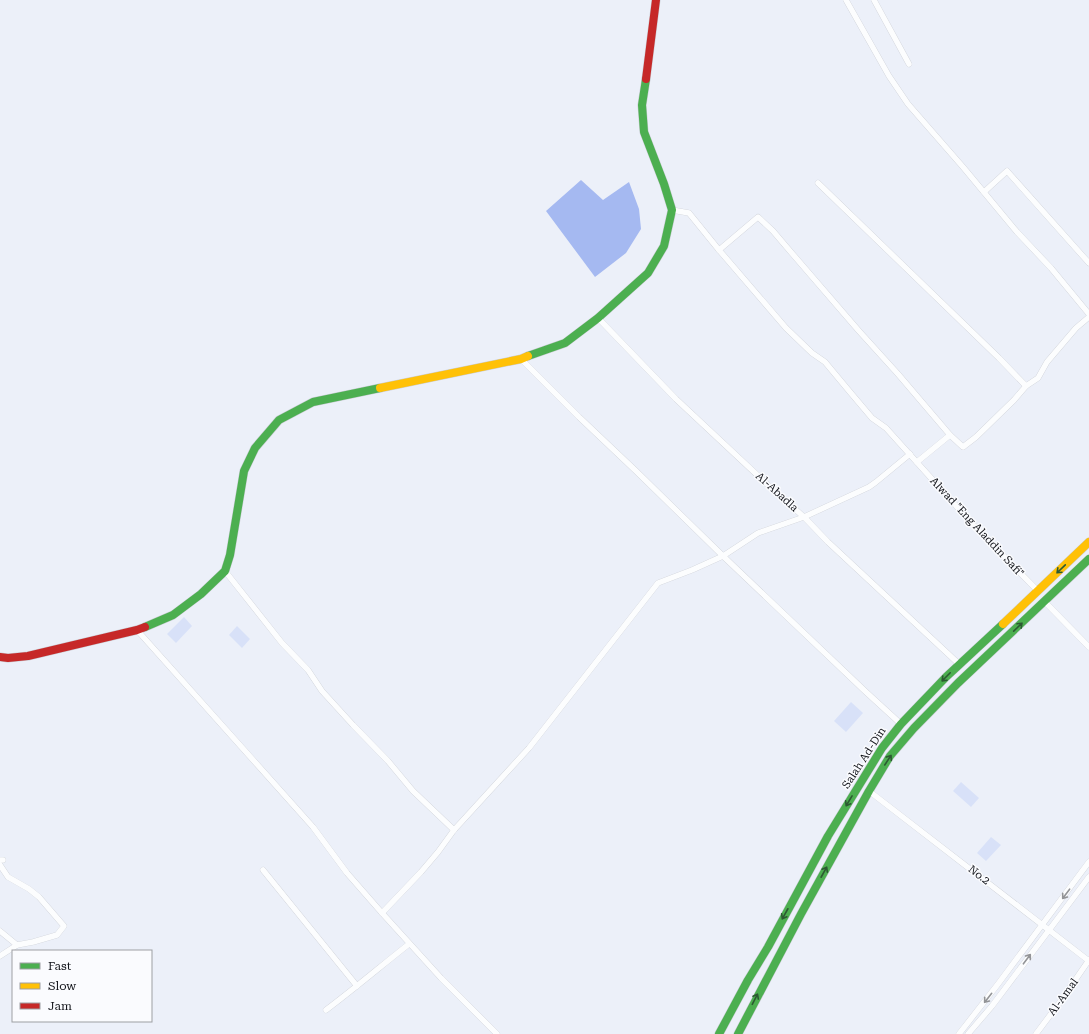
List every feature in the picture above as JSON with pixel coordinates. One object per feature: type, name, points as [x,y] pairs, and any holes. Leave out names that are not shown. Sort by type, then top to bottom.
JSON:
[{"type":"main road","points":[[0,657],[8,658],[28,656],[137,630],[173,614],[201,594],[225,571],[230,556],[244,470],[255,448],[279,420],[313,402],[522,359],[565,343],[598,318],[648,273],[664,246],[672,210],[664,184],[644,132],[642,105],[656,0]]},
{"type":"main road","name":"Salah Ad-Din","points":[[719,1034],[828,836],[882,748],[901,724],[959,664],[990,637],[1089,542]]},
{"type":"main road","name":"Salah Ad-Din","points":[[738,1034],[775,960],[890,756],[914,728],[1089,559]]},
{"type":"main road","points":[[997,629],[1003,631],[1005,639]]},
{"type":"main road","points":[[976,649],[976,654],[978,657],[985,658]]},
{"type":"main road","points":[[729,1015],[733,1024],[743,1023]]},
{"type":"street","points":[[846,0],[889,76],[908,104],[1017,232],[1051,268],[1089,314]]},
{"type":"street","points":[[874,0],[909,64]]},
{"type":"street","points":[[984,192],[1007,171],[1089,263]]},
{"type":"street","points":[[818,183],[994,353],[1026,386]]},
{"type":"street","name":"Alwad \"Eng Aladdin Safi\"","points":[[672,210],[689,213],[786,328],[812,354],[825,362],[872,418],[886,428],[977,528],[1038,591]]},
{"type":"street","points":[[719,250],[758,217],[773,231],[950,435],[963,447],[976,437],[1014,400],[1026,386],[1038,378],[1047,362],[1076,328],[1089,317]]},
{"type":"street","name":"Al-Abadla","points":[[598,318],[684,407],[804,517],[828,542],[959,664]]},
{"type":"street","points":[[522,359],[723,556],[901,724]]},
{"type":"street","points":[[918,462],[950,435]]},
{"type":"street","points":[[382,913],[421,872],[454,830],[529,748],[658,583],[723,556],[758,533],[804,517],[869,487],[910,454]]},
{"type":"street","points":[[225,571],[282,643],[308,670],[322,691],[342,714],[388,761],[413,791],[454,830]]},
{"type":"street","points":[[1044,601],[1089,647]]},
{"type":"street","points":[[137,630],[313,827],[347,873],[409,944],[497,1034]]},
{"type":"street","name":"No.2","points":[[869,791],[1089,960]]},
{"type":"street","points":[[0,862],[8,877],[29,889],[39,897],[64,926],[57,934],[33,942],[17,945],[0,956]]},
{"type":"street","points":[[959,1034],[1089,862]]},
{"type":"street","points":[[263,870],[357,986]]},
{"type":"street","points":[[968,1034],[992,1006],[1089,877]]},
{"type":"street","points":[[0,931],[17,945]]},
{"type":"street","points":[[326,1010],[409,944]]},
{"type":"street","name":"Al-Amal","points":[[1036,1034],[1089,960]]},
{"type":"shaded area","points":[[184,617],[192,626],[176,643],[167,634]]},
{"type":"shaded area","points":[[237,626],[250,639],[242,648],[229,635]]},
{"type":"shaded area","points":[[851,702],[863,713],[846,732],[834,721]]},
{"type":"shaded area","points":[[961,782],[979,798],[971,807],[953,791]]},
{"type":"shaded area","points":[[991,837],[1001,845],[986,861],[977,853]]},
{"type":"water","points":[[581,180],[603,200],[629,182],[639,209],[641,229],[626,253],[595,277],[546,211]]},
{"type":"traffic: fast","points":[[528,356],[565,343],[598,318],[648,273],[664,246],[672,210],[664,184],[644,132],[642,105],[646,79]]},
{"type":"traffic: fast","points":[[145,627],[173,615],[201,594],[225,571],[230,555],[244,471],[255,448],[279,420],[313,402],[380,388]]},
{"type":"traffic: fast","points":[[738,1034],[801,914],[890,756],[914,728],[958,683],[1089,559]]},
{"type":"traffic: fast","points":[[719,1034],[828,836],[882,748],[901,724],[946,677],[1003,624]]},
{"type":"traffic: slow","points":[[380,388],[521,359],[528,356]]},
{"type":"traffic: slow","points":[[1003,624],[1089,542]]},
{"type":"traffic: jam","points":[[646,79],[656,0]]},
{"type":"traffic: jam","points":[[0,657],[8,658],[28,656],[145,627]]}]
